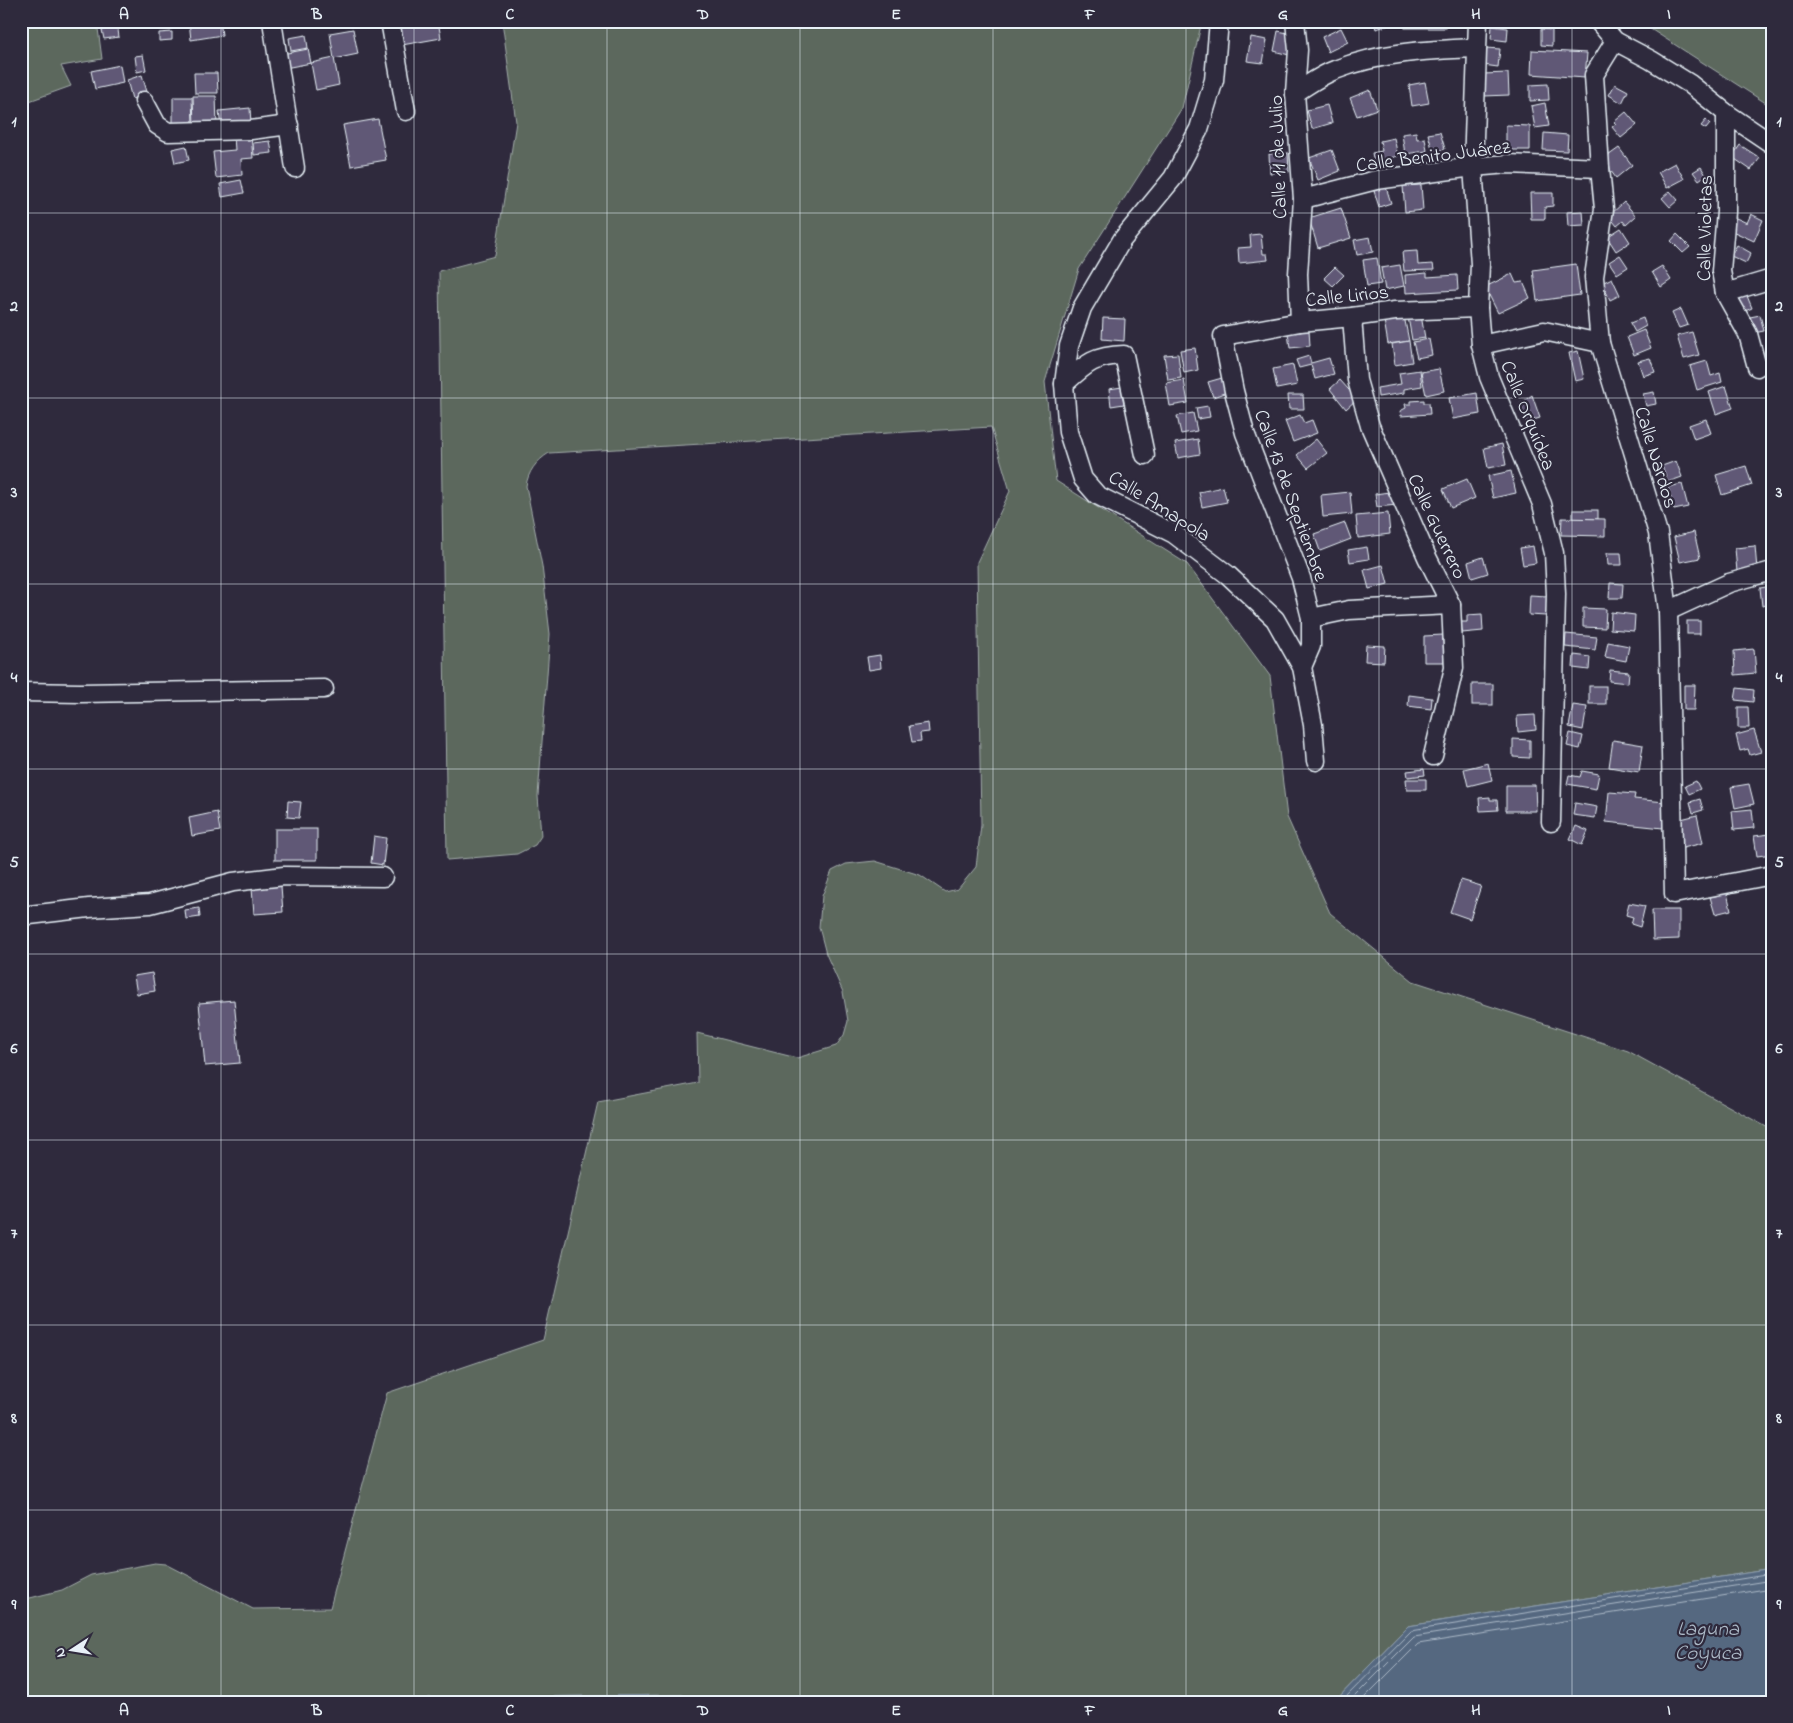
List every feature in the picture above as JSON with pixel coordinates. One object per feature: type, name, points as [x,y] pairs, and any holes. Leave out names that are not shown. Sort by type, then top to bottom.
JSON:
[{"type":"street","points":[[272,21],[295,168]]},
{"type":"street","points":[[390,21],[406,111]]},
{"type":"street","name":"Calle Amapola","points":[[1220,21],[1214,80],[1199,129],[1173,178],[1122,240],[1082,308],[1069,346],[1064,384],[1068,432],[1083,479],[1097,495],[1174,534],[1228,575],[1275,619],[1302,667],[1314,725],[1316,761]]},
{"type":"street","name":"Calle 11 de Julio","points":[[1295,21],[1298,50],[1295,93],[1304,199],[1298,274],[1300,322]]},
{"type":"street","name":"Calle Orquídea","points":[[1478,21],[1473,167],[1480,264],[1478,308],[1481,346],[1488,377],[1542,504],[1554,553],[1556,594],[1551,822]]},
{"type":"street","points":[[1598,21],[1615,41],[1690,84],[1726,113],[1772,144]]},
{"type":"street","name":"Calle Nardos","points":[[1615,41],[1594,75],[1604,209],[1594,277],[1600,343],[1658,533],[1668,611],[1674,894],[1772,875]]},
{"type":"street","points":[[1295,93],[1334,70],[1376,57],[1418,51],[1476,48]]},
{"type":"street","points":[[144,101],[157,125],[168,132],[251,130],[289,125]]},
{"type":"street","name":"Calle Violetas","points":[[1726,113],[1726,212],[1721,271],[1725,293],[1748,334],[1757,367]]},
{"type":"street","name":"Calle Benito Juárez","points":[[1304,199],[1376,180],[1473,167],[1508,164],[1600,168]]},
{"type":"street","points":[[1725,293],[1772,279]]},
{"type":"street","name":"Calle Lirios","points":[[1223,336],[1300,322],[1352,318],[1395,311],[1478,308]]},
{"type":"street","name":"Calle Guerrero","points":[[1352,318],[1357,380],[1370,426],[1427,557],[1451,605],[1454,668],[1433,756]]},
{"type":"street","points":[[1481,346],[1544,331],[1600,343]]},
{"type":"street","name":"Calle 13 de Septiembre","points":[[1223,336],[1245,433],[1301,578],[1311,618],[1311,646],[1302,667]]},
{"type":"street","points":[[1064,384],[1087,363],[1106,356],[1124,355],[1145,455]]},
{"type":"street","points":[[1668,611],[1729,583],[1772,571]]},
{"type":"street","points":[[1311,618],[1349,610],[1451,605]]},
{"type":"street","points":[[21,692],[80,693],[324,689]]},
{"type":"street","points":[[21,916],[89,908],[150,904],[232,882],[276,877],[383,877]]},
{"type":"green space","points":[[21,21],[97,21],[102,59],[61,66],[71,86],[21,104]]},
{"type":"green space","points":[[502,21],[1202,21],[1182,108],[1079,269],[1045,382],[1056,481],[1187,564],[1270,676],[1287,817],[1330,913],[1413,981],[1628,1051],[1772,1130],[1772,1569],[1408,1626],[1334,1702],[700,1702],[682,1695],[429,1698],[420,1702],[21,1702],[21,1597],[30,1598],[62,1590],[91,1575],[155,1563],[166,1564],[253,1609],[330,1608],[387,1393],[543,1340],[598,1102],[698,1083],[697,1033],[797,1058],[836,1046],[844,1035],[848,1021],[843,992],[826,954],[819,927],[822,896],[832,871],[846,864],[875,861],[920,875],[945,892],[958,889],[976,867],[981,825],[977,562],[1010,491],[991,427],[549,453],[544,456],[531,472],[526,486],[542,566],[550,634],[538,796],[541,836],[535,845],[517,854],[447,860],[439,271],[495,256],[516,122]]},
{"type":"green space","points":[[1638,21],[1772,21],[1772,107]]},
{"type":"water","name":"Laguna Coyuca","points":[[1772,1569],[1772,1702],[1334,1702],[1408,1626]]},
{"type":"water","points":[[682,1695],[700,1702],[420,1702],[429,1698]]},
{"type":"building","points":[[189,21],[220,21],[222,35],[191,40]]},
{"type":"building","points":[[397,21],[438,21],[441,38],[402,45]]},
{"type":"building","points":[[1392,21],[1393,24],[1376,29],[1374,22]]},
{"type":"building","points":[[1405,21],[1446,21],[1446,28],[1405,28]]},
{"type":"building","points":[[117,23],[119,37],[104,39],[102,30],[109,29],[108,25]]},
{"type":"building","points":[[1492,26],[1508,28],[1507,41],[1491,39]]},
{"type":"building","points":[[1341,28],[1348,42],[1328,52],[1322,37]]},
{"type":"building","points":[[353,29],[358,54],[334,59],[330,33]]},
{"type":"building","points":[[1541,29],[1552,30],[1552,46],[1541,45]]},
{"type":"building","points":[[1278,31],[1293,34],[1289,55],[1274,51]]},
{"type":"building","points":[[172,32],[172,40],[159,41],[159,33]]},
{"type":"building","points":[[306,35],[308,48],[291,51],[289,38]]},
{"type":"building","points":[[1251,37],[1267,40],[1263,63],[1247,61]]},
{"type":"building","points":[[1486,48],[1500,49],[1498,67],[1483,65]]},
{"type":"building","points":[[308,49],[311,63],[285,68],[282,54]]},
{"type":"building","points":[[1532,50],[1587,53],[1585,78],[1531,74]]},
{"type":"building","points":[[143,55],[146,70],[137,72],[135,56]]},
{"type":"building","points":[[334,58],[339,85],[316,90],[311,63]]},
{"type":"building","points":[[120,65],[123,83],[95,89],[91,71]]},
{"type":"building","points":[[194,73],[217,73],[218,93],[195,93]]},
{"type":"building","points":[[1508,73],[1509,95],[1484,96],[1483,74]]},
{"type":"building","points":[[142,75],[148,95],[132,99],[127,80]]},
{"type":"building","points":[[1425,82],[1429,103],[1412,106],[1409,85]]},
{"type":"building","points":[[1548,84],[1549,100],[1530,101],[1530,85]]},
{"type":"building","points":[[1615,84],[1628,91],[1622,103],[1609,95]]},
{"type":"building","points":[[1370,90],[1377,109],[1357,116],[1350,98]]},
{"type":"building","points":[[193,96],[216,96],[217,126],[194,127]]},
{"type":"building","points":[[173,97],[192,97],[193,124],[173,125]]},
{"type":"building","points":[[1545,103],[1549,126],[1535,128],[1531,106]]},
{"type":"building","points":[[1327,105],[1332,123],[1312,129],[1307,110]]},
{"type":"building","points":[[250,108],[251,124],[221,127],[219,111]]},
{"type":"building","points":[[1626,112],[1637,125],[1621,138],[1612,127],[1616,124],[1614,122]]},
{"type":"building","points":[[378,119],[386,160],[351,166],[343,125]]},
{"type":"building","points":[[1706,120],[1710,124],[1706,129],[1701,126]]},
{"type":"building","points":[[1506,125],[1530,126],[1530,150],[1506,150]]},
{"type":"building","points":[[1416,132],[1417,139],[1425,138],[1427,151],[1405,154],[1402,134]]},
{"type":"building","points":[[1440,132],[1445,149],[1433,152],[1428,134]]},
{"type":"building","points":[[1544,133],[1568,135],[1567,151],[1543,150]]},
{"type":"building","points":[[251,135],[253,158],[241,159],[242,175],[216,178],[213,152],[235,150],[234,137]]},
{"type":"building","points":[[1394,138],[1398,156],[1374,162],[1372,153],[1382,151],[1380,141]]},
{"type":"building","points":[[270,141],[272,153],[254,155],[253,143]]},
{"type":"building","points":[[1740,145],[1760,158],[1751,170],[1732,157]]},
{"type":"building","points":[[186,146],[189,160],[175,163],[172,149]]},
{"type":"building","points":[[1619,148],[1632,165],[1616,178],[1605,163],[1605,158]]},
{"type":"building","points":[[1332,150],[1340,171],[1318,180],[1309,158]]},
{"type":"building","points":[[1288,153],[1289,172],[1270,173],[1269,154]]},
{"type":"building","points":[[1675,163],[1684,179],[1667,188],[1658,172]]},
{"type":"building","points":[[1701,167],[1706,175],[1699,180],[1693,172]]},
{"type":"building","points":[[241,180],[244,193],[222,197],[220,184]]},
{"type":"building","points":[[1421,185],[1423,210],[1405,212],[1403,186]]},
{"type":"building","points":[[1386,187],[1391,203],[1379,207],[1374,191]]},
{"type":"building","points":[[1670,191],[1678,200],[1670,207],[1662,198]]},
{"type":"building","points":[[1530,193],[1553,193],[1553,206],[1545,207],[1545,219],[1531,219]]},
{"type":"building","points":[[1624,202],[1636,216],[1626,225],[1623,221],[1617,226],[1609,216]]},
{"type":"building","points":[[1341,208],[1351,238],[1318,248],[1309,218]]},
{"type":"building","points":[[1583,211],[1584,225],[1568,226],[1567,212]]},
{"type":"building","points":[[1751,214],[1763,220],[1754,241],[1730,230],[1736,218],[1747,223]]},
{"type":"building","points":[[1621,228],[1630,242],[1616,251],[1607,237]]},
{"type":"building","points":[[1261,234],[1263,254],[1267,254],[1268,260],[1239,263],[1238,248],[1251,247],[1250,235]]},
{"type":"building","points":[[1677,234],[1690,247],[1683,253],[1671,241]]},
{"type":"building","points":[[1370,237],[1373,252],[1357,255],[1354,240]]},
{"type":"building","points":[[1737,245],[1751,253],[1746,263],[1731,256]]},
{"type":"building","points":[[1417,251],[1418,265],[1433,264],[1434,270],[1404,271],[1402,252]]},
{"type":"building","points":[[1620,255],[1628,267],[1617,274],[1609,262]]},
{"type":"building","points":[[1377,258],[1381,284],[1367,286],[1363,260]]},
{"type":"building","points":[[1576,264],[1580,295],[1537,301],[1533,270]]},
{"type":"building","points":[[1400,265],[1404,286],[1385,290],[1381,268]]},
{"type":"building","points":[[1662,266],[1671,280],[1661,287],[1652,272]]},
{"type":"building","points":[[1335,267],[1344,275],[1333,286],[1324,278]]},
{"type":"building","points":[[1427,273],[1427,277],[1457,275],[1458,290],[1406,293],[1405,275]]},
{"type":"building","points":[[1512,274],[1516,283],[1523,282],[1530,298],[1498,313],[1485,287]]},
{"type":"building","points":[[1612,278],[1620,295],[1610,300],[1602,283]]},
{"type":"building","points":[[1745,291],[1752,308],[1743,312],[1736,295]]},
{"type":"building","points":[[1681,309],[1688,325],[1679,328],[1672,313]]},
{"type":"building","points":[[1421,315],[1425,338],[1412,340],[1408,317]]},
{"type":"building","points":[[1760,315],[1764,331],[1753,333],[1750,317]]},
{"type":"building","points":[[1404,316],[1409,341],[1388,344],[1384,320]]},
{"type":"building","points":[[1103,318],[1125,319],[1124,341],[1102,339]]},
{"type":"building","points":[[1643,318],[1646,326],[1635,332],[1630,323]]},
{"type":"building","points":[[1309,330],[1310,346],[1290,348],[1288,333]]},
{"type":"building","points":[[1644,330],[1651,348],[1634,355],[1627,337]]},
{"type":"building","points":[[1692,332],[1699,355],[1684,359],[1677,336]]},
{"type":"building","points":[[1429,339],[1432,355],[1417,358],[1413,342]]},
{"type":"building","points":[[1409,341],[1412,362],[1395,365],[1392,344]]},
{"type":"building","points":[[1195,348],[1198,370],[1184,373],[1180,350]]},
{"type":"building","points":[[1578,351],[1584,379],[1575,381],[1569,353]]},
{"type":"building","points":[[1178,354],[1181,378],[1168,380],[1164,355]]},
{"type":"building","points":[[1309,356],[1311,363],[1329,358],[1334,374],[1315,379],[1311,365],[1299,368],[1296,360]]},
{"type":"building","points":[[1650,358],[1655,372],[1643,376],[1638,361]]},
{"type":"building","points":[[1707,361],[1711,376],[1720,373],[1722,382],[1697,390],[1690,366]]},
{"type":"building","points":[[1293,365],[1297,385],[1277,389],[1273,369]]},
{"type":"building","points":[[1439,369],[1444,391],[1426,395],[1421,372]]},
{"type":"building","points":[[1420,370],[1422,386],[1404,389],[1404,393],[1378,397],[1377,388],[1401,384],[1399,373]]},
{"type":"building","points":[[1222,378],[1227,392],[1213,397],[1208,382]]},
{"type":"building","points":[[1184,380],[1188,403],[1170,406],[1166,383]]},
{"type":"building","points":[[1340,380],[1357,399],[1346,409],[1330,389]]},
{"type":"building","points":[[1726,386],[1733,408],[1716,414],[1709,392]]},
{"type":"building","points":[[1122,387],[1124,404],[1111,406],[1109,389]]},
{"type":"building","points":[[1654,392],[1656,404],[1646,406],[1643,394]]},
{"type":"building","points":[[1477,393],[1480,414],[1453,419],[1449,398]]},
{"type":"building","points":[[1288,395],[1303,395],[1304,409],[1289,409]]},
{"type":"building","points":[[1532,395],[1540,418],[1526,422],[1520,404]]},
{"type":"building","points":[[1424,400],[1424,403],[1429,403],[1430,414],[1401,416],[1400,411],[1406,408],[1405,404],[1411,404],[1411,401]]},
{"type":"building","points":[[1208,406],[1210,417],[1198,419],[1196,408]]},
{"type":"building","points":[[1193,413],[1197,431],[1181,434],[1177,416]]},
{"type":"building","points":[[1300,415],[1304,423],[1312,420],[1317,433],[1293,442],[1285,421]]},
{"type":"building","points":[[1706,419],[1711,433],[1694,439],[1689,425]]},
{"type":"building","points":[[1198,439],[1200,454],[1178,458],[1175,443]]},
{"type":"building","points":[[1316,439],[1327,453],[1308,468],[1297,455]]},
{"type":"building","points":[[1502,444],[1506,465],[1488,468],[1484,448]]},
{"type":"building","points":[[1676,461],[1682,477],[1668,482],[1662,466]]},
{"type":"building","points":[[1746,466],[1752,485],[1722,495],[1716,475]]},
{"type":"building","points":[[1511,471],[1516,493],[1493,498],[1488,476]]},
{"type":"building","points":[[1467,479],[1475,498],[1451,508],[1443,489]]},
{"type":"building","points":[[1682,484],[1688,507],[1674,510],[1668,487]]},
{"type":"building","points":[[1223,487],[1227,502],[1202,507],[1199,492]]},
{"type":"building","points":[[1396,491],[1397,505],[1377,507],[1375,494]]},
{"type":"building","points":[[1350,492],[1352,514],[1323,517],[1321,495]]},
{"type":"building","points":[[1573,510],[1598,510],[1598,519],[1573,519]]},
{"type":"building","points":[[1388,513],[1390,534],[1358,538],[1356,516]]},
{"type":"building","points":[[1562,518],[1605,519],[1605,536],[1561,535]]},
{"type":"building","points":[[1345,523],[1351,539],[1320,551],[1314,534]]},
{"type":"building","points":[[1694,532],[1700,558],[1680,562],[1674,537]]},
{"type":"building","points":[[1533,546],[1536,563],[1523,565],[1520,548]]},
{"type":"building","points":[[1755,546],[1757,570],[1737,572],[1735,548]]},
{"type":"building","points":[[1367,547],[1369,559],[1350,562],[1348,550]]},
{"type":"building","points":[[1607,553],[1621,553],[1622,565],[1608,565]]},
{"type":"building","points":[[1483,557],[1488,573],[1472,578],[1468,562]]},
{"type":"building","points":[[1383,565],[1388,584],[1369,589],[1364,570]]},
{"type":"building","points":[[1610,583],[1623,584],[1622,598],[1609,598]]},
{"type":"building","points":[[1772,586],[1772,604],[1762,606],[1760,588]]},
{"type":"building","points":[[1530,595],[1547,596],[1546,616],[1529,615]]},
{"type":"building","points":[[1583,608],[1606,609],[1605,628],[1583,627]]},
{"type":"building","points":[[1611,612],[1635,615],[1634,631],[1610,629]]},
{"type":"building","points":[[1482,614],[1483,631],[1462,633],[1461,622],[1467,622],[1467,615]]},
{"type":"building","points":[[1687,621],[1700,621],[1700,634],[1687,634]]},
{"type":"building","points":[[1566,634],[1597,637],[1595,650],[1565,647]]},
{"type":"building","points":[[1443,635],[1444,662],[1424,662],[1424,636]]},
{"type":"building","points":[[1608,642],[1629,646],[1626,661],[1605,657]]},
{"type":"building","points":[[1366,645],[1385,646],[1384,662],[1365,661]]},
{"type":"building","points":[[1754,649],[1756,673],[1735,675],[1734,651]]},
{"type":"building","points":[[880,655],[881,668],[869,670],[867,657]]},
{"type":"building","points":[[1574,655],[1590,657],[1589,670],[1573,668]]},
{"type":"building","points":[[1610,670],[1629,672],[1628,683],[1609,681]]},
{"type":"building","points":[[1472,684],[1493,684],[1493,705],[1472,705]]},
{"type":"building","points":[[1684,685],[1695,685],[1694,710],[1684,710]]},
{"type":"building","points":[[1589,686],[1606,686],[1606,704],[1589,704]]},
{"type":"building","points":[[1737,688],[1754,690],[1753,702],[1735,700]]},
{"type":"building","points":[[1409,695],[1432,698],[1431,709],[1408,706]]},
{"type":"building","points":[[1573,705],[1587,707],[1583,730],[1569,727]]},
{"type":"building","points":[[1738,707],[1748,707],[1749,728],[1738,728]]},
{"type":"building","points":[[1535,715],[1536,730],[1518,732],[1517,716]]},
{"type":"building","points":[[928,723],[929,732],[920,733],[921,741],[912,742],[909,726]]},
{"type":"building","points":[[1754,730],[1761,752],[1750,755],[1748,749],[1740,751],[1736,735]]},
{"type":"building","points":[[1570,733],[1583,736],[1580,749],[1567,746]]},
{"type":"building","points":[[1513,739],[1530,740],[1530,758],[1513,757]]},
{"type":"building","points":[[1613,740],[1643,745],[1639,772],[1609,767]]},
{"type":"building","points":[[1488,763],[1492,780],[1468,786],[1464,769]]},
{"type":"building","points":[[1424,769],[1425,775],[1408,777],[1407,771]]},
{"type":"building","points":[[1582,771],[1599,774],[1596,789],[1567,784],[1569,775],[1580,777]]},
{"type":"building","points":[[1406,779],[1426,779],[1426,790],[1407,790]]},
{"type":"building","points":[[1696,781],[1700,789],[1689,794],[1685,786]]},
{"type":"building","points":[[1749,784],[1754,804],[1735,808],[1731,787]]},
{"type":"building","points":[[1506,785],[1535,785],[1536,811],[1506,811]]},
{"type":"building","points":[[1609,792],[1635,794],[1634,799],[1665,802],[1663,828],[1606,822]]},
{"type":"building","points":[[1490,797],[1490,800],[1497,800],[1498,810],[1480,811],[1479,798]]},
{"type":"building","points":[[1700,799],[1703,810],[1693,813],[1690,802]]},
{"type":"building","points":[[288,801],[301,802],[299,818],[287,817]]},
{"type":"building","points":[[1575,803],[1597,807],[1595,818],[1573,815]]},
{"type":"building","points":[[1752,809],[1754,828],[1734,830],[1732,811]]},
{"type":"building","points":[[217,812],[220,831],[192,836],[189,818]]},
{"type":"building","points":[[1697,815],[1703,843],[1679,849],[1673,821]]},
{"type":"building","points":[[1576,826],[1588,831],[1582,845],[1570,839]]},
{"type":"building","points":[[275,829],[317,829],[317,860],[275,860]]},
{"type":"building","points":[[1770,834],[1772,854],[1757,856],[1754,836]]},
{"type":"building","points":[[374,836],[386,838],[383,865],[371,863]]},
{"type":"building","points":[[1461,880],[1481,886],[1470,919],[1450,912]]},
{"type":"building","points":[[281,886],[283,912],[254,914],[252,888]]},
{"type":"building","points":[[1727,893],[1731,910],[1715,914],[1710,897]]},
{"type":"building","points":[[1629,903],[1645,906],[1640,927],[1631,924],[1633,917],[1626,915]]},
{"type":"building","points":[[199,908],[200,917],[186,919],[185,910]]},
{"type":"building","points":[[1652,910],[1679,910],[1679,939],[1653,940]]},
{"type":"building","points":[[152,973],[155,991],[137,994],[134,976]]},
{"type":"building","points":[[234,1000],[240,1063],[205,1066],[199,1003]]}]
